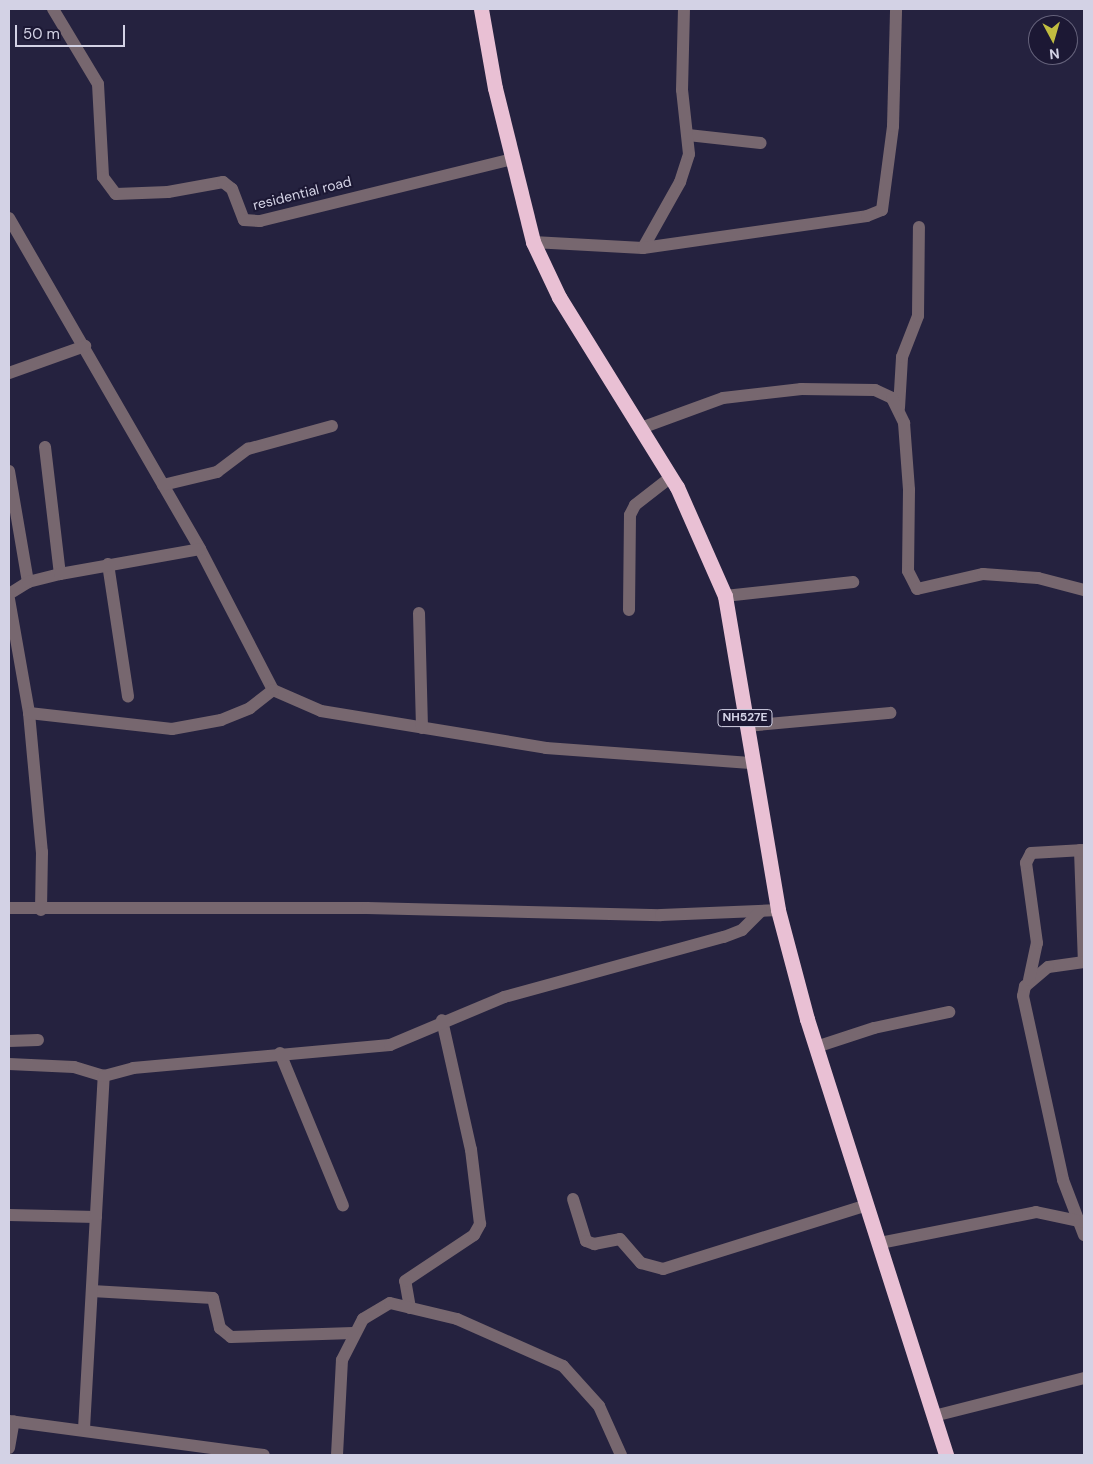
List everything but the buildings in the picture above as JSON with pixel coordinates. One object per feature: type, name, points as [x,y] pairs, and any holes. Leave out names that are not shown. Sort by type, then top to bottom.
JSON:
[{"type":"highway","name":"NH527E","points":[[481,9],[512,158],[533,242],[559,298],[671,477],[706,545],[726,596],[750,763],[778,910],[816,1047],[880,1243],[934,1416],[944,1455]]},
{"type":"street","name":"residential road","points":[[53,9],[98,84],[103,177],[116,194],[168,192],[224,182],[232,189],[244,220],[260,221],[512,158]]},
{"type":"street","points":[[643,248],[686,169],[688,135],[682,90],[684,9]]},
{"type":"street","points":[[533,242],[643,248],[867,216],[882,210],[893,126],[896,9]]},
{"type":"street","points":[[688,135],[761,143]]},
{"type":"street","points":[[9,218],[85,346],[200,549],[273,690],[321,711],[546,748],[750,763]]},
{"type":"street","points":[[919,227],[918,316],[902,358],[899,408],[910,490],[910,582],[926,590],[983,574],[1038,578],[1084,590]]},
{"type":"street","points":[[9,373],[85,346]]},
{"type":"street","points":[[641,428],[714,400],[801,389],[875,390],[892,398],[899,408]]},
{"type":"street","points":[[163,485],[217,472],[248,449],[332,426]]},
{"type":"street","points":[[45,447],[60,574]]},
{"type":"street","points":[[9,471],[28,582]]},
{"type":"street","points":[[629,610],[630,515],[635,505],[671,477]]},
{"type":"street","points":[[9,594],[28,582],[60,574],[200,549]]},
{"type":"street","points":[[108,564],[128,696]]},
{"type":"street","points":[[726,596],[852,582]]},
{"type":"street","points":[[9,599],[29,714],[42,852],[41,910]]},
{"type":"street","points":[[418,613],[422,728]]},
{"type":"street","points":[[29,714],[172,729],[221,720],[250,708],[273,690]]},
{"type":"street","points":[[746,726],[890,713]]},
{"type":"street","points":[[1025,986],[1048,967],[1084,962],[1082,850],[1032,853],[1026,862],[1038,943],[1034,970],[1025,986],[1063,1180],[1083,1227]]},
{"type":"street","points":[[9,908],[41,910],[778,910]]},
{"type":"street","points":[[9,1064],[74,1067],[104,1076],[133,1068],[390,1045],[442,1020],[504,998],[724,937],[742,930],[761,911]]},
{"type":"street","points":[[816,1047],[874,1028],[949,1012]]},
{"type":"street","points":[[410,1308],[405,1281],[474,1235],[480,1224],[471,1150],[442,1020]]},
{"type":"street","points":[[9,1041],[38,1040]]},
{"type":"street","points":[[280,1054],[343,1206]]},
{"type":"street","points":[[84,1428],[104,1076]]},
{"type":"street","points":[[573,1199],[586,1241],[594,1244],[620,1239],[640,1263],[663,1269],[867,1205]]},
{"type":"street","points":[[880,1243],[1028,1213],[1083,1227]]},
{"type":"street","points":[[9,1215],[96,1218]]},
{"type":"street","points":[[92,1291],[213,1298],[220,1328],[231,1337],[353,1333]]},
{"type":"street","points":[[337,1455],[338,1382],[353,1333],[379,1307],[390,1303],[457,1319],[562,1366],[599,1406],[621,1455]]},
{"type":"street","points":[[934,1416],[1084,1378]]},
{"type":"street","points":[[9,1448],[11,1421],[84,1428],[264,1455]]}]
